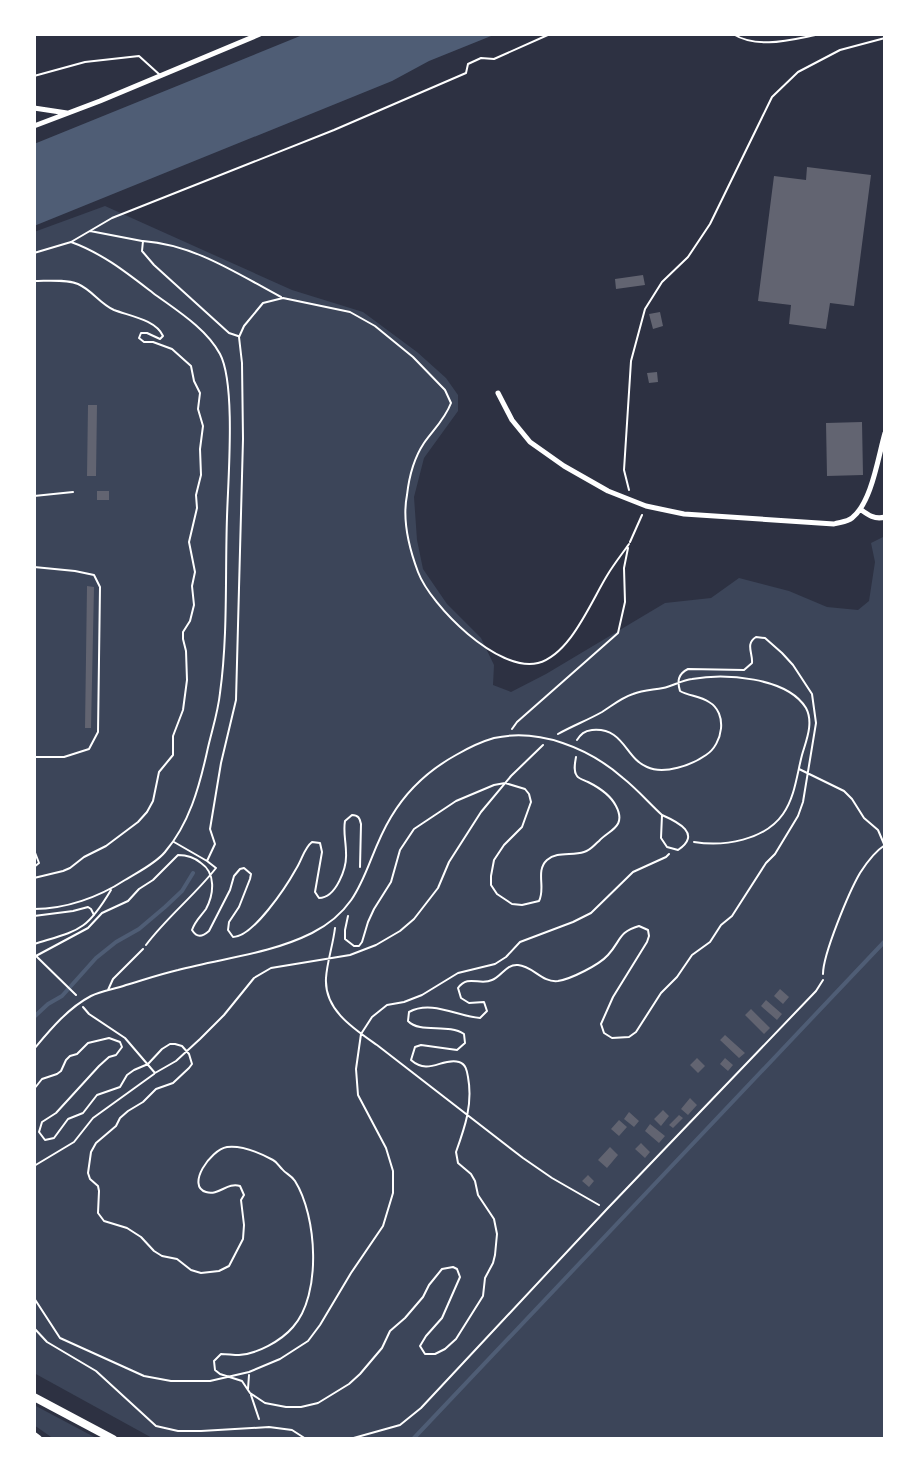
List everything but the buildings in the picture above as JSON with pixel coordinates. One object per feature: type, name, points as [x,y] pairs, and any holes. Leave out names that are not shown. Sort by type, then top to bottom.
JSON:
[{"type":"highway","points":[[34,1397],[113,1439]]},
{"type":"street","points":[[34,126],[260,34]]},
{"type":"street","points":[[34,108],[68,113]]},
{"type":"street","points":[[498,393],[512,420],[530,442],[564,466],[632,501],[684,514],[834,524],[850,520],[860,509],[870,489],[885,433]]},
{"type":"street","points":[[860,509],[870,516],[885,517]]},
{"type":"lane","points":[[733,34],[741,39],[767,43],[821,34]]},
{"type":"lane","points":[[34,76],[85,62],[139,56],[161,75]]},
{"type":"lane","points":[[34,496],[73,492]]},
{"type":"lane","points":[[34,1049],[54,1025],[92,996],[179,969],[252,955],[313,932],[336,919],[348,907],[390,818],[405,796],[424,776],[475,744],[524,736],[550,739],[577,748],[621,776],[662,815],[683,826],[688,840],[678,850],[667,847],[661,838],[662,815]]},
{"type":"lane","points":[[107,991],[113,979],[143,949]]},
{"type":"lane","points":[[350,1439],[400,1425],[421,1408],[816,991],[823,980]]},
{"type":"lane","points":[[34,1328],[47,1342],[96,1371],[156,1426],[178,1431],[262,1427],[292,1430],[306,1439]]},
{"type":"path","points":[[34,253],[71,242],[112,218],[334,130],[466,73],[468,64],[481,58],[494,59],[550,34]]},
{"type":"path","points":[[632,501],[624,470],[631,361],[645,309],[662,282],[688,257],[710,224],[772,97],[798,72],[840,50],[885,38]]},
{"type":"path","points":[[90,231],[190,250],[283,298],[350,312],[375,326],[413,357],[445,390],[451,403],[446,415],[423,445],[413,466],[406,498],[407,533],[418,575],[438,605],[468,635],[494,653],[520,663],[538,663],[560,650],[571,639],[629,544],[646,506]]},
{"type":"path","points":[[143,241],[142,251],[154,265],[229,333],[239,337]]},
{"type":"path","points":[[34,909],[64,906],[111,889],[164,854],[190,814],[203,772],[220,694],[224,640],[229,441],[225,366],[218,351],[200,330],[170,305],[105,259],[71,242]]},
{"type":"path","points":[[34,281],[82,285],[109,308],[161,330],[163,336],[160,339],[144,332],[139,338],[172,349],[191,366],[200,393],[198,409],[203,426],[201,475],[189,542],[195,572],[192,586],[194,605],[183,632],[187,680],[183,710],[173,736],[173,755],[159,772],[153,801],[138,822],[70,868],[34,878]]},
{"type":"path","points":[[207,861],[215,844],[210,829],[236,700],[243,439],[239,337],[263,303],[283,298]]},
{"type":"path","points":[[507,737],[517,722],[618,633],[625,602],[624,568],[629,544]]},
{"type":"path","points":[[34,567],[94,575],[100,587],[98,732],[89,749],[64,757],[34,757]]},
{"type":"path","points":[[250,1393],[265,1403],[301,1407],[334,1395],[360,1374],[382,1348],[390,1331],[405,1318],[437,1275],[447,1267],[457,1269],[460,1277],[442,1318],[421,1342],[421,1350],[425,1354],[435,1354],[456,1339],[483,1296],[485,1278],[493,1263],[497,1234],[494,1219],[478,1195],[475,1181],[471,1174],[461,1168],[456,1158],[470,1105],[466,1067],[457,1061],[429,1067],[411,1060],[415,1047],[421,1045],[457,1050],[465,1043],[464,1034],[454,1029],[415,1027],[408,1021],[409,1012],[433,1008],[480,1018],[487,1011],[487,1006],[484,1002],[469,1003],[461,998],[458,988],[462,983],[468,980],[491,981],[505,969],[518,965],[549,980],[563,980],[602,961],[619,937],[639,926],[648,930],[647,942],[613,997],[601,1024],[607,1036],[612,1038],[629,1037],[636,1032],[661,993],[692,955],[710,942],[721,925],[732,916],[798,816],[816,723],[812,694],[793,665],[768,641],[760,637],[753,639],[750,647],[752,663],[744,670],[688,669],[682,672],[678,683],[680,691],[712,703],[721,722],[718,744],[696,761],[676,768],[652,769],[638,761],[610,733],[599,730],[580,735],[575,742],[576,774],[613,801],[619,812],[617,825],[613,832],[582,853],[553,856],[547,860],[542,866],[543,895],[539,901],[512,904],[497,894],[491,885],[494,860],[522,827],[531,802],[525,789],[505,783],[456,801],[414,829],[400,850],[391,882],[374,909],[359,946],[345,939],[348,907]]},
{"type":"path","points":[[34,1166],[74,1142],[93,1118],[176,1061],[224,1015],[254,978],[271,968],[350,955],[400,931],[414,919],[438,888],[466,833],[505,783],[550,739],[619,700],[689,679],[741,677],[794,695],[807,710],[810,727],[792,795],[783,814],[767,828],[733,842],[712,845],[688,840]]},
{"type":"path","points":[[799,769],[844,791],[864,818],[878,830],[884,845],[873,854],[858,875],[828,950],[823,980]]},
{"type":"path","points":[[34,944],[73,932],[128,901],[178,855],[203,863],[213,881],[210,898],[192,930],[199,937],[209,931],[234,876],[240,869],[249,870],[250,879],[228,930],[233,937],[244,935],[275,902],[299,864],[305,848],[312,842],[320,843],[322,852],[315,892],[319,898],[328,896],[345,863],[345,821],[356,815],[360,819],[362,832],[360,885]]},
{"type":"path","points":[[143,949],[157,929],[216,868],[173,841]]},
{"type":"path","points":[[34,850],[39,860],[34,867]]},
{"type":"path","points":[[34,1298],[60,1338],[144,1376],[171,1381],[210,1381],[249,1372],[280,1359],[308,1341],[383,1226],[393,1193],[393,1171],[386,1148],[358,1095],[356,1069],[361,1034],[372,1017],[387,1005],[422,995],[458,973],[495,964],[520,942],[591,913],[633,872],[666,857],[672,850]]},
{"type":"path","points":[[111,889],[88,928],[35,956],[76,994],[89,1014],[125,1038],[155,1073]]},
{"type":"path","points":[[34,916],[88,907],[94,918]]},
{"type":"path","points":[[336,919],[326,979],[327,997],[336,1012],[552,1178],[607,1209]]},
{"type":"path","points":[[34,1089],[42,1079],[61,1071],[66,1060],[88,1043],[109,1038],[120,1042],[120,1052],[104,1061],[56,1113],[42,1122],[39,1132],[45,1140],[50,1140],[68,1119],[87,1110],[97,1095],[120,1087],[127,1075],[148,1064],[170,1044],[182,1046],[187,1051],[192,1059],[189,1068],[173,1083],[152,1092],[128,1111],[96,1143],[88,1161],[88,1173],[98,1186],[98,1213],[104,1221],[127,1228],[154,1251],[177,1259],[191,1270],[201,1273],[219,1271],[229,1266],[243,1239],[241,1200],[244,1195],[240,1186],[231,1184],[217,1192],[205,1192],[199,1182],[207,1160],[217,1150],[243,1148],[271,1159],[293,1177],[307,1205],[314,1247],[311,1284],[303,1311],[294,1327],[277,1341],[248,1353],[221,1354],[216,1357],[214,1365],[215,1370],[227,1377],[242,1381],[250,1393],[262,1427]]},
{"type":"path","points":[[249,1372],[250,1393]]},
{"type":"shaded area","points":[[305,34],[496,34],[429,61],[392,81],[34,226],[34,144]]},
{"type":"shaded area","points":[[105,206],[292,290],[363,312],[446,378],[458,395],[458,411],[424,458],[414,497],[417,540],[423,569],[447,604],[481,638],[494,665],[493,685],[511,692],[665,603],[711,598],[739,578],[789,591],[827,607],[858,610],[869,601],[875,562],[871,543],[885,536],[885,1439],[154,1439],[34,1373],[34,232]]},
{"type":"shaded area","points":[[34,1405],[98,1439],[54,1439],[34,1425]]},
{"type":"waterway","points":[[34,1017],[62,996],[96,958],[165,907],[182,891],[193,873]]},
{"type":"waterway","points":[[414,1438],[885,941]]}]
